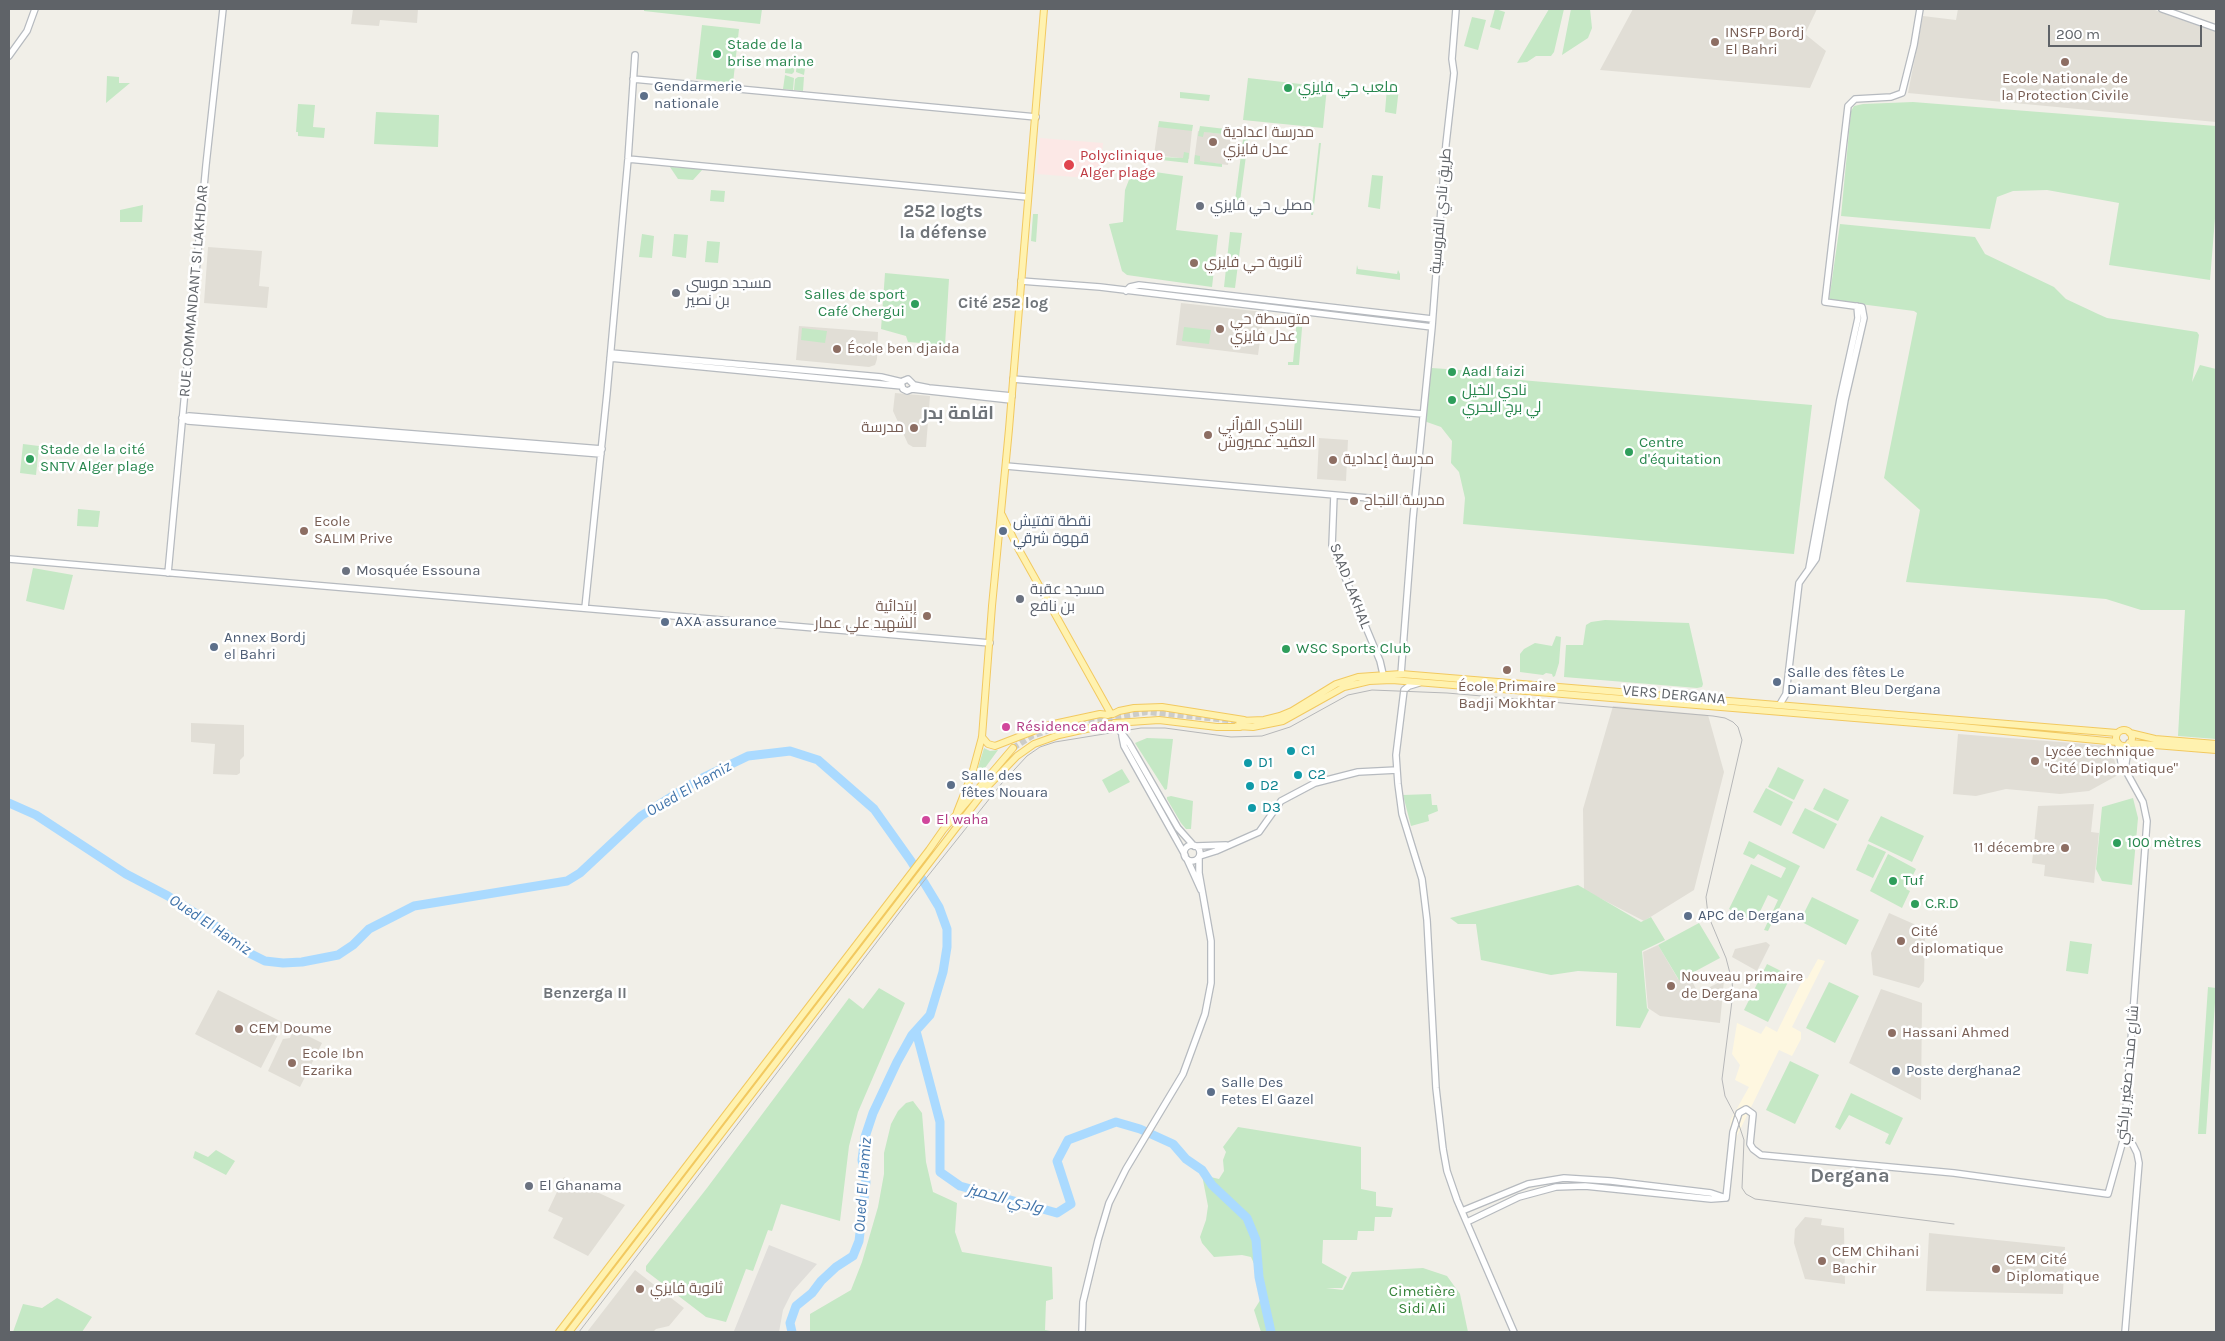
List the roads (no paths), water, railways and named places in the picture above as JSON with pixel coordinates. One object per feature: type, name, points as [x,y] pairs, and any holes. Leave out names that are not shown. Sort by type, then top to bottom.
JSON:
[{"type":"main road","points":[[9,56],[27,31],[35,9]]},
{"type":"main road","name":"RUE COMMANDANT SI LAKHDAR","points":[[168,573],[206,166],[223,9]]},
{"type":"main road","points":[[957,812],[972,774],[982,737],[1044,9]]},
{"type":"main road","name":"طريق نادي الفروسية","points":[[1401,674],[1414,502],[1432,327],[1454,72],[1452,59],[1456,9]]},
{"type":"main road","points":[[1780,704],[1786,694],[1799,583],[1816,559],[1845,400],[1864,318],[1860,306],[1825,302],[1848,106],[1855,99],[1891,97],[1902,93],[1914,46],[1920,9]]},
{"type":"main road","points":[[2162,9],[2216,28]]},
{"type":"main road","points":[[585,608],[602,452],[628,158],[634,55]]},
{"type":"main road","points":[[634,79],[1036,117]]},
{"type":"main road","points":[[628,158],[1027,197]]},
{"type":"main road","points":[[1021,281],[1126,291],[1432,327]]},
{"type":"main road","points":[[1126,291],[1130,287],[1140,285],[1432,319]]},
{"type":"main road","points":[[610,356],[882,377],[902,384],[907,391],[913,387],[1011,398]]},
{"type":"main road","points":[[902,384],[908,379],[913,387]]},
{"type":"main road","points":[[1013,379],[1423,414]]},
{"type":"main road","points":[[182,418],[189,416],[602,452]]},
{"type":"main road","points":[[1006,466],[1414,502]]},
{"type":"main road","name":"SAAD LAKHAL","points":[[1334,495],[1332,546],[1383,674]]},
{"type":"main road","points":[[1001,514],[1103,702],[1114,713],[1120,714],[1120,720],[1124,723]]},
{"type":"main road","points":[[1000,526],[1018,548]]},
{"type":"main road","points":[[997,546],[1004,538],[1010,539]]},
{"type":"main road","points":[[9,559],[990,643]]},
{"type":"main road","name":"VERS DERGANA","points":[[1238,724],[1253,724],[1280,716],[1345,680],[1383,674],[1401,674],[1524,686],[1594,688],[2118,733]]},
{"type":"main road","points":[[1392,680],[1404,690]]},
{"type":"main road","points":[[569,1332],[989,785],[1011,761],[1025,750],[1059,734],[1113,723],[1159,720],[1217,727],[1276,723],[1296,716],[1330,694],[1355,683],[1392,680],[1524,686],[1592,696],[2118,742],[2124,745],[2129,743],[2216,750]]},
{"type":"main road","points":[[1424,682],[1412,685],[1404,690],[1398,726],[1397,770],[1402,814],[1422,879],[1427,920],[1436,1088],[1443,1149],[1447,1172],[1462,1211],[1514,1332]]},
{"type":"main road","points":[[1592,696],[1594,688]]},
{"type":"main road","points":[[1786,694],[1791,705]]},
{"type":"main road","points":[[1103,702],[1114,713]]},
{"type":"main road","points":[[1100,714],[1103,702]]},
{"type":"main road","points":[[982,737],[988,744],[994,746],[1049,726],[1090,716],[1162,708],[1253,724]]},
{"type":"main road","points":[[1114,713],[1106,719],[1113,723],[1122,735],[1124,746],[1146,779],[1204,896]]},
{"type":"main road","points":[[1090,716],[1094,723],[1090,728]]},
{"type":"main road","points":[[2118,742],[2118,733],[2123,730],[2155,739],[2216,744]]},
{"type":"main road","points":[[2125,771],[2129,743],[2132,738],[2130,733]]},
{"type":"main road","points":[[558,1332],[927,853],[996,760],[1010,745],[1022,736]]},
{"type":"main road","name":"شارع محند صغير براكتي","points":[[1726,1198],[1733,1132],[1739,1113],[1746,1109],[1753,1114],[1750,1144],[1761,1155],[1920,1169],[2108,1194],[2124,1136],[2147,821],[2143,802],[2125,771],[2120,757],[2118,742]]},
{"type":"main road","points":[[957,812],[1015,748],[988,782],[966,816]]},
{"type":"main road","points":[[1186,857],[1193,861],[1258,832],[1266,824],[1281,801],[1316,783],[1358,772],[1397,770]]},
{"type":"main road","points":[[1082,1332],[1083,1302],[1098,1240],[1110,1203],[1126,1169],[1161,1114],[1183,1074],[1205,1014],[1211,983],[1211,941],[1200,873],[1199,849],[1178,828],[1146,779]]},
{"type":"main road","points":[[1186,857],[1186,849],[1195,846],[1231,844]]},
{"type":"main road","points":[[2124,1136],[2133,1145],[2137,1153],[2138,1163],[2125,1332]]},
{"type":"main road","points":[[1462,1211],[1528,1184],[1556,1179],[1594,1179],[1622,1182],[1715,1193],[1726,1198]]},
{"type":"main road","points":[[1620,1189],[1622,1182]]},
{"type":"main road","points":[[1467,1222],[1531,1193],[1556,1187],[1585,1186],[1711,1199],[1726,1198]]},
{"type":"main road","points":[[1501,1195],[1504,1204]]},
{"type":"main road","points":[[604,1273],[611,1278]]},
{"type":"main road","points":[[597,1282],[603,1287]]},
{"type":"waterway","name":"Oued El Hamiz","points":[[9,803],[36,815],[126,874],[168,896],[219,928],[247,952],[265,961],[283,963],[302,962],[338,955],[353,945],[369,929],[414,906],[567,881],[580,873],[641,816],[698,780],[748,756],[790,751],[818,760],[874,809],[911,861],[939,907],[947,929],[947,947],[943,972],[930,1015],[912,1035],[897,1062],[873,1113],[865,1137],[862,1160],[866,1182],[859,1241],[853,1256],[836,1267],[821,1281],[812,1293],[796,1306],[790,1323],[792,1332]]},
{"type":"waterway","name":"وادي الحميز","points":[[916,1031],[940,1122],[940,1172],[960,1186],[1057,1213],[1071,1204],[1057,1161],[1068,1140],[1116,1122],[1140,1129],[1173,1144],[1186,1159],[1202,1170],[1212,1185],[1247,1218],[1256,1240],[1259,1277],[1271,1332]]},
{"type":"tunnel","points":[[1013,748],[1032,736],[1058,727],[1147,712],[1238,721]]},
{"type":"tram line","points":[[579,1332],[912,896],[1002,783],[1027,756],[1040,747],[1055,742],[1141,728],[1165,728],[1231,737],[1262,736],[1290,727],[1348,695],[1372,690],[1447,693],[1713,716],[1725,718],[1733,722],[1738,727],[1742,740],[1706,897],[1708,915],[1726,958],[1732,981],[1733,993],[1722,1079],[1725,1096],[1737,1119],[1744,1140],[1742,1188],[1746,1194],[1755,1199],[1954,1224]]},
{"type":"place","name":"INSFP Bordj El Bahri","points":[[1715,42]]},
{"type":"place","name":"Stade de la brise marine","points":[[717,54]]},
{"type":"place","name":"Ecole Nationale de la Protection Civile","points":[[2065,62]]},
{"type":"place","name":"ملعب حي فايزي","points":[[1288,88]]},
{"type":"place","name":"Gendarmerie nationale","points":[[644,96]]},
{"type":"place","name":"مدرسة اعدادية عدل فايزي","points":[[1213,142]]},
{"type":"place","name":"Polyclinique Alger plage","points":[[1069,165]]},
{"type":"place","name":"مصلى حي فايزي","points":[[1200,206]]},
{"type":"place","name":"ثانوية حي فايزي","points":[[1194,263]]},
{"type":"place","name":"مسجد موسى بن نصير","points":[[676,293]]},
{"type":"place","name":"Salles de sport Café Chergui","points":[[915,304]]},
{"type":"place","name":"متوسطة حي عدل فايزي","points":[[1220,329]]},
{"type":"place","name":"École ben djaida","points":[[837,349]]},
{"type":"place","name":"Aadl faizi","points":[[1452,372]]},
{"type":"place","name":"نادي الخيل لي برج البحري","points":[[1452,400]]},
{"type":"place","name":"مدرسة","points":[[914,428]]},
{"type":"place","name":"النادي القرٱني العقيد عميروش","points":[[1208,435]]},
{"type":"place","name":"Centre d'équitation","points":[[1629,452]]},
{"type":"place","name":"Stade de la cité SNTV Alger plage","points":[[30,459]]},
{"type":"place","name":"مدرسة إعدادية","points":[[1333,460]]},
{"type":"place","name":"مدرسة النجاح","points":[[1354,501]]},
{"type":"place","name":"Ecole SALIM Prive","points":[[304,531]]},
{"type":"place","name":"نقطة تفتيش قهوة شرقي","points":[[1003,531]]},
{"type":"place","name":"Mosquée Essouna","points":[[346,571]]},
{"type":"place","name":"مسجد عقبة بن نافع","points":[[1020,599]]},
{"type":"place","name":"إبتدائية الشهيد علي عمار","points":[[927,616]]},
{"type":"place","name":"AXA assurance","points":[[665,622]]},
{"type":"place","name":"Annex Bordj el Bahri","points":[[214,647]]},
{"type":"place","name":"WSC Sports Club","points":[[1286,649]]},
{"type":"place","name":"École Primaire Badji Mokhtar","points":[[1507,670]]},
{"type":"place","name":"Salle des fêtes Le Diamant Bleu Dergana","points":[[1777,682]]},
{"type":"place","name":"Résidence adam","points":[[1006,727]]},
{"type":"place","name":"C1","points":[[1291,751]]},
{"type":"place","name":"Lycée technique \"Cité Diplomatique\"","points":[[2035,761]]},
{"type":"place","name":"D1","points":[[1248,763]]},
{"type":"place","name":"C2","points":[[1298,775]]},
{"type":"place","name":"Salle des fêtes Nouara","points":[[951,785]]},
{"type":"place","name":"D2","points":[[1250,786]]},
{"type":"place","name":"D3","points":[[1252,808]]},
{"type":"place","name":"El waha","points":[[926,820]]},
{"type":"place","name":"100 mètres","points":[[2117,843]]},
{"type":"place","name":"11 décembre","points":[[2065,848]]},
{"type":"place","name":"Tuf","points":[[1893,881]]},
{"type":"place","name":"C.R.D","points":[[1915,904]]},
{"type":"place","name":"APC de Dergana","points":[[1688,916]]},
{"type":"place","name":"Cité diplomatique","points":[[1901,941]]},
{"type":"place","name":"Nouveau primaire de Dergana","points":[[1671,986]]},
{"type":"place","name":"CEM Doume","points":[[239,1029]]},
{"type":"place","name":"Hassani Ahmed","points":[[1892,1033]]},
{"type":"place","name":"Ecole Ibn Ezarika","points":[[292,1063]]},
{"type":"place","name":"Poste derghana2","points":[[1896,1071]]},
{"type":"place","name":"Salle Des Fetes El Gazel","points":[[1211,1092]]},
{"type":"place","name":"El Ghanama","points":[[529,1186]]},
{"type":"place","name":"CEM Chihani Bachir","points":[[1822,1261]]},
{"type":"place","name":"CEM Cité Diplomatique","points":[[1996,1269]]},
{"type":"place","name":"ثانوية فايزي","points":[[640,1289]]},
{"type":"district","name":"252 logts la défense","points":[[943,222]]},
{"type":"district","name":"Cité 252 log","points":[[1003,303]]},
{"type":"district","name":"اقامة بدر","points":[[958,414]]},
{"type":"district","name":"Benzerga II","points":[[585,993]]},
{"type":"district","name":"Dergana","points":[[1850,1176]]},
{"type":"park label","name":"Cimetière Sidi Ali","points":[[1422,1300]]}]
